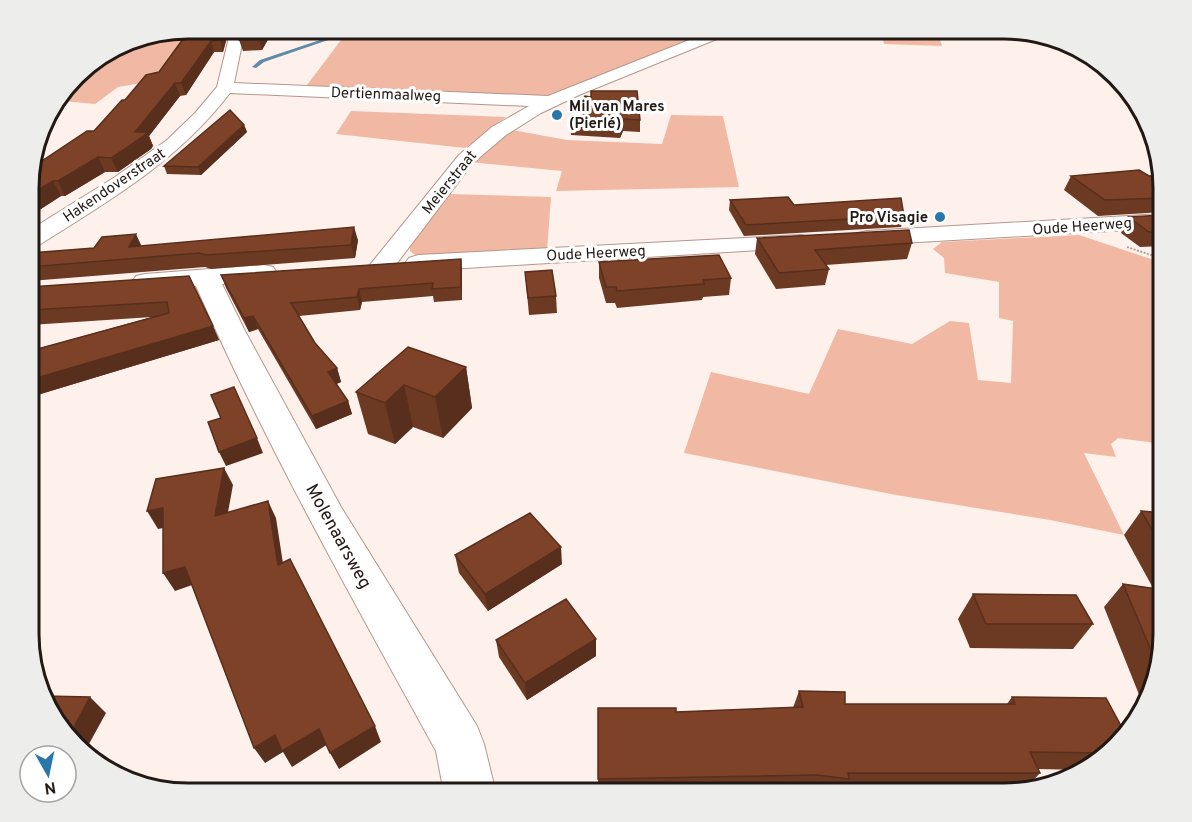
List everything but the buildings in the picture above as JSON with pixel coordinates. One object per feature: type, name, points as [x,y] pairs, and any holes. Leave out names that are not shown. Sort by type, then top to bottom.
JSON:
[{"type":"street","name":"Hakendoverstraat","points":[[39,234],[123,182],[174,144],[202,117],[225,88],[236,39]]},
{"type":"street","name":"Meierstraat","points":[[371,266],[466,159],[515,118],[548,101],[704,39]]},
{"type":"street","name":"Dertienmaalweg","points":[[225,88],[548,101]]},
{"type":"street","name":"Oude Heerweg","points":[[371,266],[1153,222]]},
{"type":"street","points":[[125,283],[288,272]]},
{"type":"street","name":"Molenaarsweg","points":[[205,277],[230,331],[327,518],[459,744],[468,783]]},
{"type":"shaded area","points":[[178,39],[228,39],[224,49],[212,50],[209,61],[164,64],[153,81],[118,87],[95,104],[67,101],[90,76],[122,54],[140,47]]},
{"type":"shaded area","points":[[323,39],[694,39],[543,98],[304,89],[341,40]]},
{"type":"shaded area","points":[[883,39],[940,39],[942,46],[884,44]]},
{"type":"shaded area","points":[[351,111],[506,117],[465,148],[336,134]]},
{"type":"shaded area","points":[[671,115],[723,116],[739,187],[556,191],[562,171],[470,162],[507,129],[567,140],[662,144]]},
{"type":"shaded area","points":[[450,194],[551,197],[547,251],[418,257],[410,251],[410,244]]},
{"type":"shaded area","points":[[1079,235],[1153,260],[1153,443],[1118,438],[1111,444],[1116,457],[1084,453],[1124,535],[1050,520],[896,495],[684,453],[711,372],[809,394],[838,329],[912,344],[950,321],[969,323],[978,380],[1011,383],[1013,321],[999,318],[999,282],[945,273],[944,258],[933,249],[942,242]]},
{"type":"waterway","points":[[254,67],[262,61],[327,39]]},
{"type":"place","name":"Mil van Mares (Pierlé)","points":[[557,115]]},
{"type":"place","name":"Pro Visagie","points":[[940,217]]}]
